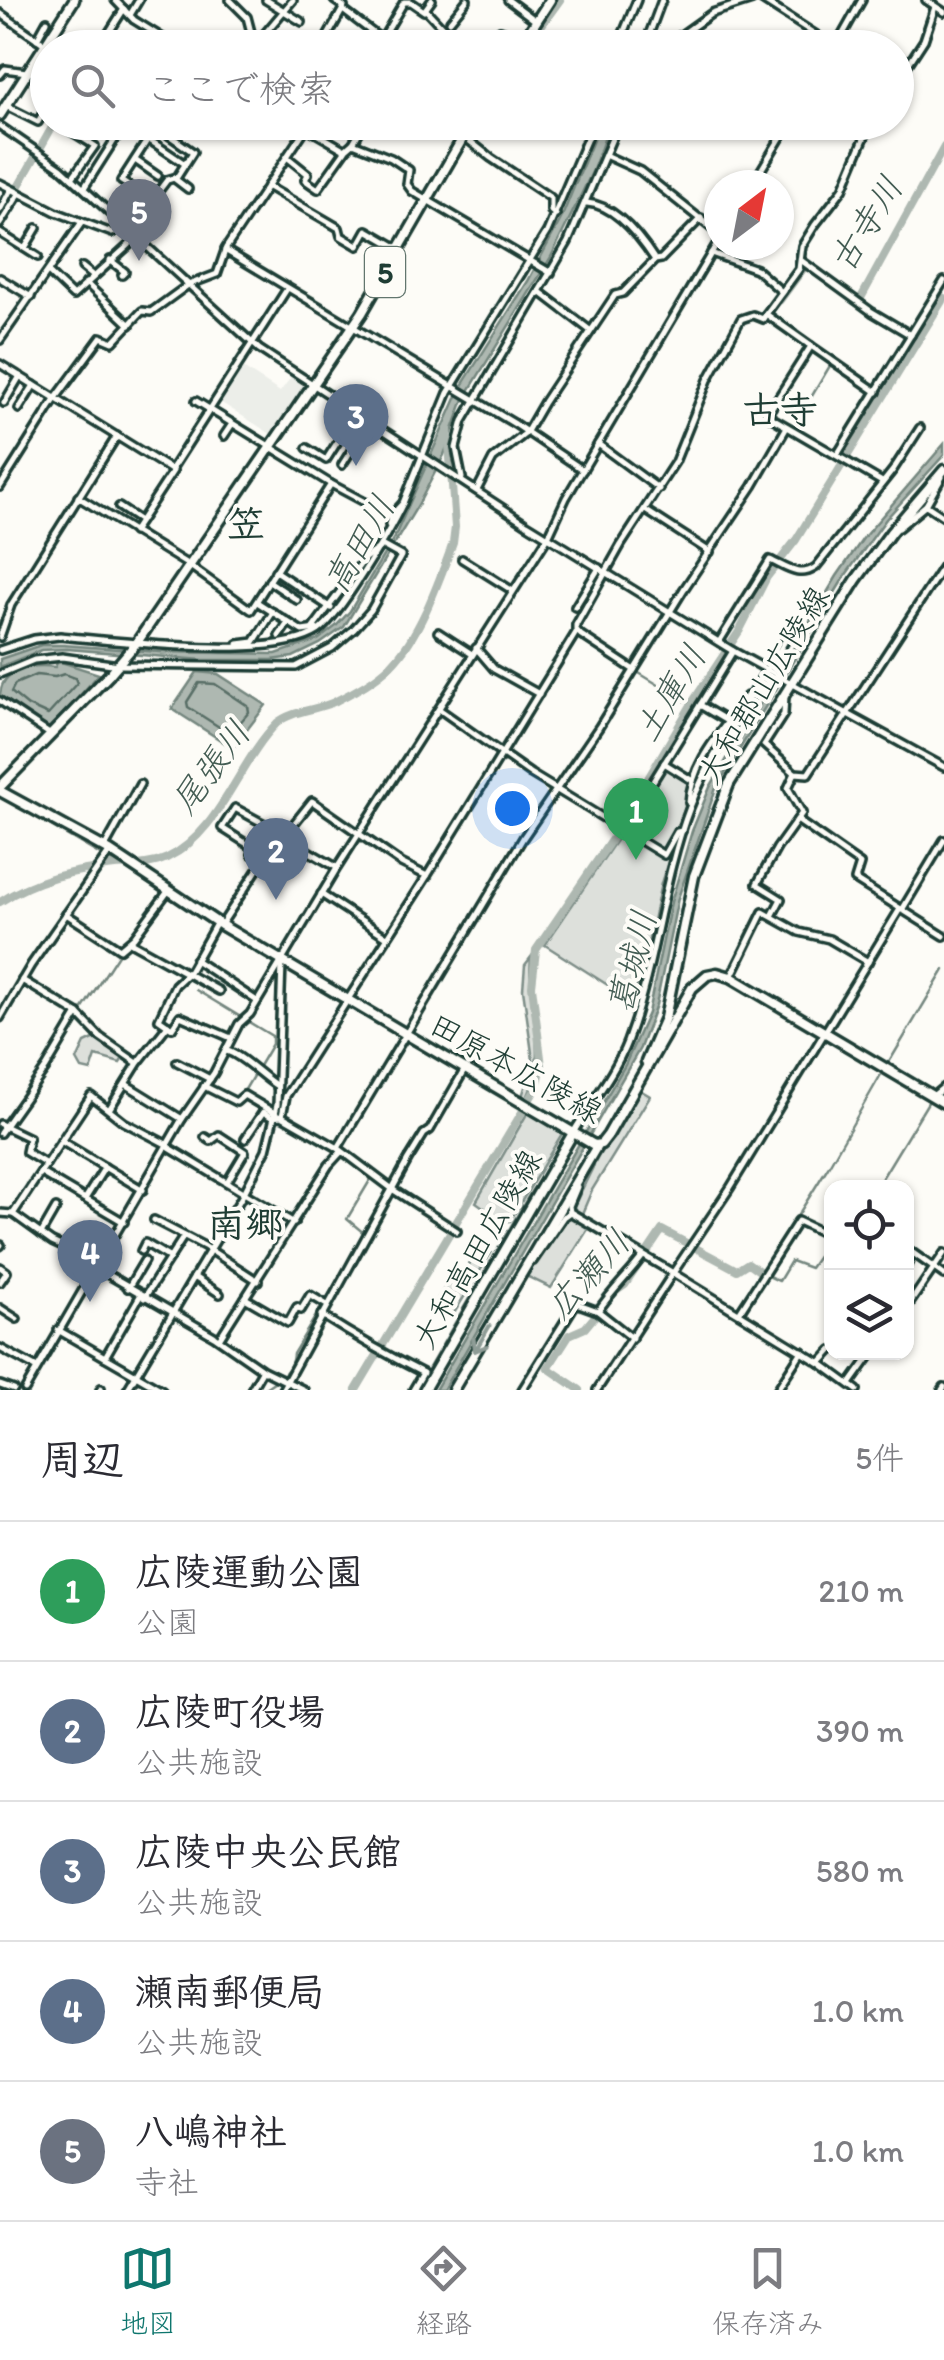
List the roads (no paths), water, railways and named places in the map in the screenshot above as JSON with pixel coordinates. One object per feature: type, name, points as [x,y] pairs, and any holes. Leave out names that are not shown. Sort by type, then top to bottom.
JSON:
[{"type":"main road","points":[[530,30],[550,0]]},
{"type":"main road","points":[[56,30],[72,4]]},
{"type":"main road","points":[[2,110],[29,73]]},
{"type":"main road","name":"5","points":[[0,789],[137,642],[352,327],[461,140]]},
{"type":"main road","name":"大和郡山広陵線","points":[[645,1066],[665,1018],[688,899],[729,784],[856,580],[891,532],[944,472]]},
{"type":"main road","name":"田原本広陵線","points":[[0,789],[106,855],[124,860],[219,924],[596,1146],[608,1135],[645,1066],[653,1060],[699,980],[717,973],[731,977]]},
{"type":"main road","points":[[731,977],[944,1103]]},
{"type":"main road","name":"大和高田広陵線","points":[[424,1389],[574,1134]]},
{"type":"main road","name":"大和高田広陵線","points":[[453,1390],[596,1146]]},
{"type":"street","points":[[60,0],[72,4]]},
{"type":"street","points":[[115,0],[152,30]]},
{"type":"street","points":[[129,15],[138,0]]},
{"type":"street","points":[[266,0],[302,22]]},
{"type":"street","points":[[268,30],[293,0]]},
{"type":"street","points":[[331,30],[344,7],[334,0]]},
{"type":"street","points":[[395,0],[402,4]]},
{"type":"street","points":[[426,10],[432,0]]},
{"type":"street","points":[[450,21],[468,0]]},
{"type":"street","points":[[508,0],[536,21]]},
{"type":"street","points":[[625,30],[636,0]]},
{"type":"street","points":[[651,30],[662,0]]},
{"type":"street","points":[[688,30],[712,13],[752,0]]},
{"type":"street","points":[[762,0],[809,30]]},
{"type":"street","points":[[845,30],[862,0]]},
{"type":"street","points":[[926,0],[944,12]]},
{"type":"street","points":[[234,1],[247,16],[251,30]]},
{"type":"street","points":[[387,30],[402,4],[409,1],[426,10],[445,30]]},
{"type":"street","points":[[914,55],[924,40],[935,7]]},
{"type":"street","points":[[111,30],[124,9]]},
{"type":"street","points":[[342,10],[370,30]]},
{"type":"street","points":[[0,13],[30,34]]},
{"type":"street","points":[[42,30],[47,22]]},
{"type":"street","points":[[0,75],[5,69],[29,73]]},
{"type":"street","points":[[2,110],[30,119]]},
{"type":"street","points":[[0,126],[36,148],[84,188],[252,344],[548,537],[733,651],[944,768]]},
{"type":"street","points":[[72,178],[95,146],[86,140]]},
{"type":"street","points":[[84,188],[115,140]]},
{"type":"street","points":[[150,202],[121,181],[148,140],[185,164]]},
{"type":"street","points":[[174,179],[194,152],[176,140]]},
{"type":"street","points":[[0,487],[56,398],[101,337],[113,342],[142,312],[151,312],[188,285],[214,276],[225,250],[298,140]]},
{"type":"street","points":[[327,140],[345,150]]},
{"type":"street","points":[[287,157],[308,174],[305,180],[318,189],[354,140]]},
{"type":"street","points":[[467,140],[553,200]]},
{"type":"street","points":[[0,650],[48,637],[237,646],[288,644],[327,624],[388,533],[453,388],[556,215],[587,140]]},
{"type":"street","points":[[460,479],[456,438],[473,400],[540,292],[586,203],[612,140]]},
{"type":"street","points":[[761,170],[779,140]]},
{"type":"street","points":[[246,1140],[263,1112],[271,1117],[275,1113],[540,694],[621,545],[675,462],[708,380],[742,319],[753,315],[763,319],[782,292],[802,262],[802,246],[843,189],[863,140]]},
{"type":"street","points":[[352,143],[407,168],[408,186],[550,272]]},
{"type":"street","points":[[606,156],[640,171],[704,221]]},
{"type":"street","points":[[135,160],[158,176]]},
{"type":"street","points":[[0,183],[112,232],[128,227],[167,180],[174,179],[188,189]]},
{"type":"street","points":[[267,186],[339,228],[358,246],[367,230],[398,248]]},
{"type":"street","points":[[0,210],[15,192]]},
{"type":"street","points":[[0,224],[15,192]]},
{"type":"street","points":[[553,200],[565,195]]},
{"type":"street","points":[[553,200],[550,211],[556,215]]},
{"type":"street","points":[[586,203],[602,204],[631,230],[655,260]]},
{"type":"street","points":[[477,490],[493,458],[526,434],[615,295],[623,293],[655,260],[661,259],[701,218]]},
{"type":"street","points":[[0,340],[82,222]]},
{"type":"street","points":[[24,248],[37,228]]},
{"type":"street","points":[[0,233],[38,257]]},
{"type":"street","points":[[49,273],[73,296],[136,235]]},
{"type":"street","points":[[225,250],[583,470]]},
{"type":"street","points":[[110,260],[124,272],[122,275]]},
{"type":"street","points":[[25,1390],[182,1119],[210,1080],[231,1038],[548,537],[707,260]]},
{"type":"street","points":[[731,260],[756,269],[782,292]]},
{"type":"street","points":[[802,262],[912,336]]},
{"type":"street","points":[[82,267],[93,276]]},
{"type":"street","points":[[0,278],[31,298]]},
{"type":"street","points":[[839,456],[944,281]]},
{"type":"street","points":[[86,282],[130,326]]},
{"type":"street","points":[[133,532],[288,289]]},
{"type":"street","points":[[540,292],[591,331]]},
{"type":"street","points":[[766,314],[877,392]]},
{"type":"street","points":[[811,346],[767,415],[882,482]]},
{"type":"street","points":[[0,364],[171,470]]},
{"type":"street","points":[[4,403],[20,376]]},
{"type":"street","points":[[19,409],[34,385]]},
{"type":"street","points":[[196,402],[391,516]]},
{"type":"street","points":[[307,448],[326,460],[358,412]]},
{"type":"street","points":[[342,465],[371,420]]},
{"type":"street","points":[[224,436],[232,424]]},
{"type":"street","points":[[219,1339],[339,1151],[523,838],[711,552],[787,427]]},
{"type":"street","points":[[720,642],[770,560],[797,573],[808,573],[816,567],[920,428]]},
{"type":"street","points":[[0,637],[7,615],[117,436]]},
{"type":"street","points":[[598,444],[659,489]]},
{"type":"street","points":[[891,532],[926,505],[944,472]]},
{"type":"street","points":[[78,498],[190,566],[251,610],[331,484]]},
{"type":"street","points":[[388,533],[391,516],[403,503]]},
{"type":"street","points":[[926,505],[944,517]]},
{"type":"street","points":[[119,507],[140,521]]},
{"type":"street","points":[[645,510],[711,552]]},
{"type":"street","points":[[0,674],[46,658],[120,664],[296,667],[332,648],[354,629],[385,587],[401,556],[381,546]]},
{"type":"street","points":[[313,628],[365,558],[381,546]]},
{"type":"street","points":[[462,559],[513,591]]},
{"type":"street","points":[[785,695],[784,714],[764,745],[795,773],[808,774],[944,565]]},
{"type":"street","points":[[575,607],[599,568]]},
{"type":"street","points":[[275,571],[331,608]]},
{"type":"street","points":[[269,581],[298,600]]},
{"type":"street","points":[[257,602],[302,631],[327,624]]},
{"type":"street","points":[[0,611],[7,615]]},
{"type":"street","points":[[237,646],[254,642],[272,612]]},
{"type":"street","points":[[279,636],[288,622]]},
{"type":"street","points":[[438,632],[540,694]]},
{"type":"street","points":[[575,634],[633,671]]},
{"type":"street","points":[[574,1134],[626,1046],[645,986],[666,884],[691,806],[707,770],[785,641]]},
{"type":"street","points":[[623,830],[733,651]]},
{"type":"street","points":[[691,806],[688,800],[697,767],[726,722],[752,696]]},
{"type":"street","points":[[0,701],[51,735]]},
{"type":"street","points":[[700,705],[726,722]]},
{"type":"street","points":[[438,709],[502,754],[664,855],[682,830]]},
{"type":"street","points":[[664,763],[694,781]]},
{"type":"street","points":[[772,916],[781,900],[757,884],[802,810],[788,788],[795,773]]},
{"type":"street","points":[[0,1018],[106,855],[140,784]]},
{"type":"street","points":[[231,1038],[180,1016],[172,1028],[159,1019],[174,985],[188,972],[283,835],[312,801],[401,863],[425,875]]},
{"type":"street","points":[[270,826],[253,851],[222,828],[235,808],[270,826],[337,868]]},
{"type":"street","points":[[797,820],[860,864],[855,880],[944,936]]},
{"type":"street","points":[[597,1390],[740,1172],[944,840]]},
{"type":"street","points":[[290,862],[300,846]]},
{"type":"street","points":[[66,914],[120,949],[130,942],[169,890]]},
{"type":"street","points":[[321,894],[385,936]]},
{"type":"street","points":[[731,977],[763,912],[799,932],[829,939],[868,962]]},
{"type":"street","points":[[130,942],[219,992]]},
{"type":"street","points":[[195,960],[257,1001]]},
{"type":"street","points":[[127,1390],[244,1194],[266,1150],[278,1087],[282,961]]},
{"type":"street","points":[[22,980],[80,1016],[100,1038],[136,1062]]},
{"type":"street","points":[[0,1133],[80,1016]]},
{"type":"street","points":[[110,1108],[168,1025]]},
{"type":"street","points":[[226,1051],[240,1056],[278,1087]]},
{"type":"street","points":[[177,1062],[210,1080]]},
{"type":"street","points":[[282,1390],[282,1380],[324,1304],[465,1070]]},
{"type":"street","points":[[127,1084],[182,1119]]},
{"type":"street","points":[[204,1086],[236,1102],[243,1095],[275,1113],[457,1231]]},
{"type":"street","points":[[933,1096],[944,1087]]},
{"type":"street","points":[[12,1214],[91,1096],[124,1122],[294,1223]]},
{"type":"street","points":[[4,1125],[29,1138],[26,1152],[46,1164]]},
{"type":"street","points":[[204,1137],[212,1141],[219,1135],[245,1152],[227,1182]]},
{"type":"street","points":[[61,1141],[142,1190]]},
{"type":"street","points":[[586,1166],[570,1212],[820,1363],[852,1388],[868,1360]]},
{"type":"street","points":[[85,1199],[105,1167]]},
{"type":"street","points":[[41,1173],[124,1222]]},
{"type":"street","points":[[41,1234],[56,1208]]},
{"type":"street","points":[[514,1285],[562,1217],[570,1212]]},
{"type":"street","points":[[0,1213],[12,1214],[142,1297],[219,1339],[263,1370],[304,1390]]},
{"type":"street","points":[[154,1220],[258,1281]]},
{"type":"street","points":[[739,1313],[798,1221],[824,1233]]},
{"type":"street","points":[[105,1357],[184,1236]]},
{"type":"street","points":[[141,1251],[146,1243],[170,1258]]},
{"type":"street","points":[[914,1298],[944,1254]]},
{"type":"street","points":[[914,1255],[944,1275]]},
{"type":"street","points":[[598,1311],[643,1256]]},
{"type":"street","points":[[128,1288],[144,1261]]},
{"type":"street","points":[[0,1267],[7,1272],[0,1282]]},
{"type":"street","points":[[194,1277],[220,1294]]},
{"type":"street","points":[[245,1298],[288,1322],[296,1307],[301,1310],[310,1295],[324,1304]]},
{"type":"street","points":[[522,1390],[576,1303],[598,1311],[632,1338]]},
{"type":"street","points":[[0,1308],[17,1320]]},
{"type":"street","points":[[321,1315],[422,1373],[413,1390]]},
{"type":"street","points":[[58,1330],[162,1390]]},
{"type":"street","points":[[0,1348],[38,1368]]},
{"type":"street","points":[[776,1390],[802,1352]]},
{"type":"street","points":[[820,1363],[824,1359]]},
{"type":"street","points":[[111,1372],[116,1364]]},
{"type":"street","points":[[251,1390],[263,1370]]},
{"type":"street","points":[[0,1385],[14,1390]]},
{"type":"water","points":[[593,140],[604,140],[551,257],[464,399],[444,455],[418,505],[344,627],[293,657],[272,660],[203,660],[67,649],[41,650],[0,667],[0,659],[41,645],[276,654],[318,640],[336,626],[350,611],[395,536],[461,387],[528,281],[561,219]]},
{"type":"water","points":[[944,444],[944,455],[886,519],[845,576],[716,788],[678,898],[656,1005],[640,1048],[443,1390],[435,1390],[625,1065],[648,1013],[671,902],[710,787],[837,576],[864,537]]},
{"type":"water","points":[[58,661],[99,674],[49,730],[0,697],[1,687],[19,670],[55,667]]},
{"type":"water","points":[[197,672],[218,674],[266,705],[233,748],[172,709]]},
{"type":"waterway","points":[[538,30],[560,0]]},
{"type":"waterway","points":[[0,219],[45,140]]},
{"type":"waterway","name":"古寺川","points":[[850,297],[861,298],[944,147]]},
{"type":"waterway","name":"古寺川","points":[[780,300],[806,265],[812,268]]},
{"type":"waterway","name":"土庫川","points":[[356,1390],[537,1087],[542,1066],[532,986],[536,950],[616,833],[740,630],[767,577],[796,540],[944,298]]},
{"type":"waterway","points":[[780,300],[769,314],[769,321],[819,354]]},
{"type":"waterway","points":[[794,426],[831,364]]},
{"type":"waterway","name":"尾張川","points":[[0,902],[27,887],[70,873],[148,864],[167,858],[185,847],[215,815],[277,723],[334,702],[391,665],[420,624],[453,543],[448,430]]},
{"type":"waterway","points":[[552,668],[571,636]]},
{"type":"waterway","points":[[634,670],[685,701],[694,700]]},
{"type":"waterway","points":[[347,994],[503,747]]},
{"type":"waterway","points":[[39,819],[119,866]]},
{"type":"waterway","points":[[10,1125],[50,1069],[119,953],[128,946],[165,964]]},
{"type":"waterway","name":"広瀬川","points":[[888,1064],[944,970]]},
{"type":"waterway","points":[[196,990],[272,1036],[272,1044],[243,1093]]},
{"type":"waterway","points":[[281,1110],[284,1095],[342,1002]]},
{"type":"waterway","name":"広瀬川","points":[[824,1248],[810,1268],[791,1261],[779,1281],[762,1273],[883,1071]]},
{"type":"waterway","name":"広瀬川","points":[[881,1180],[930,1099]]},
{"type":"waterway","points":[[280,1118],[330,1146]]},
{"type":"waterway","points":[[340,1153],[354,1163]]},
{"type":"waterway","points":[[262,1390],[290,1366],[293,1354],[365,1234],[347,1219],[372,1177]]},
{"type":"waterway","name":"広瀬川","points":[[580,1390],[548,1368],[569,1335],[585,1328],[625,1285],[662,1230],[737,1270],[748,1263],[762,1273]]},
{"type":"place","name":"八嶋神社","points":[[139,261]]},
{"type":"place","name":"広陵中央公民館","points":[[356,466]]},
{"type":"place","name":"広陵運動公園","points":[[636,860]]},
{"type":"place","name":"広陵町役場","points":[[276,900]]},
{"type":"place","name":"瀬南郵便局","points":[[90,1302]]},
{"type":"district","name":"古寺","points":[[780,410]]},
{"type":"district","name":"笠","points":[[246,524]]},
{"type":"district","name":"南郷","points":[[245,1224]]},
{"type":"water label","name":"高田川","points":[[359,544]]},
{"type":"water label","name":"葛城川","points":[[632,962]]}]
